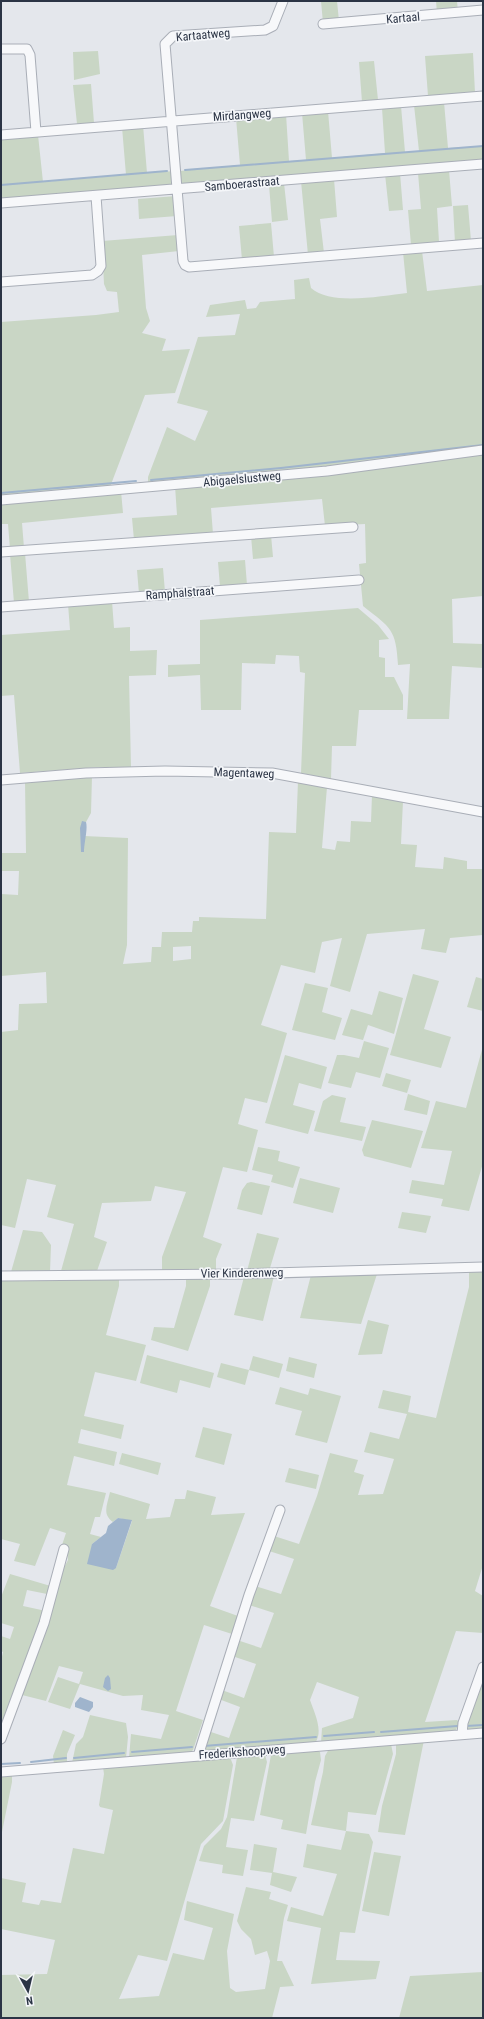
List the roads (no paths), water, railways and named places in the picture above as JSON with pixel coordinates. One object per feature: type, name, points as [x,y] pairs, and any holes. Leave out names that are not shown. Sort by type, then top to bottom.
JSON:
[{"type":"street","name":"Kartaatweg","points":[[172,120],[165,50],[169,39],[173,36],[265,30],[273,26],[283,1]]},
{"type":"street","name":"Kartaal","points":[[323,24],[483,10]]},
{"type":"street","points":[[1,49],[27,49],[30,55],[36,132]]},
{"type":"street","name":"Mirdangweg","points":[[1,135],[483,96]]},
{"type":"street","points":[[172,120],[183,261],[185,265],[190,267],[483,243]]},
{"type":"street","name":"Samboerastraat","points":[[1,203],[483,164]]},
{"type":"street","points":[[1,282],[92,275],[98,271],[101,266],[96,196]]},
{"type":"street","name":"Abigaelslustweg","points":[[1,500],[320,472],[483,450]]},
{"type":"street","points":[[1,552],[353,527]]},
{"type":"street","name":"Ramphalstraat","points":[[1,607],[358,580]]},
{"type":"street","name":"Magentaweg","points":[[1,780],[86,773],[165,770],[272,773],[483,812]]},
{"type":"street","name":"Vier Kinderenweg","points":[[1,1276],[241,1274],[483,1267]]},
{"type":"street","points":[[198,1756],[249,1595],[280,1510]]},
{"type":"street","points":[[1,1740],[44,1623],[64,1550]]},
{"type":"street","points":[[462,1734],[463,1723],[483,1667]]},
{"type":"street","name":"Frederikshoopweg","points":[[1,1772],[483,1733]]},
{"type":"water","points":[[82,821],[86,822],[84,852],[81,852],[80,828]]},
{"type":"water","points":[[118,1518],[132,1520],[116,1568],[113,1570],[87,1564],[92,1544],[106,1533],[108,1526]]},
{"type":"water","points":[[108,1675],[110,1678],[111,1689],[108,1691],[103,1687],[105,1678]]},
{"type":"water","points":[[80,1697],[93,1702],[93,1707],[89,1712],[75,1707],[75,1703]]},
{"type":"waterway","points":[[185,170],[483,146]]},
{"type":"waterway","points":[[1,185],[167,171]]},
{"type":"waterway","points":[[151,480],[281,468],[483,445]]},
{"type":"waterway","points":[[1,493],[136,481]]},
{"type":"waterway","points":[[466,1726],[483,1725]]},
{"type":"waterway","points":[[381,1732],[457,1726]]},
{"type":"waterway","points":[[324,1736],[374,1732]]},
{"type":"waterway","points":[[204,1746],[316,1737]]},
{"type":"waterway","points":[[132,1752],[192,1747]]},
{"type":"waterway","points":[[74,1758],[124,1753]]},
{"type":"waterway","points":[[31,1762],[66,1758]]},
{"type":"waterway","points":[[1,1764],[20,1763]]}]
